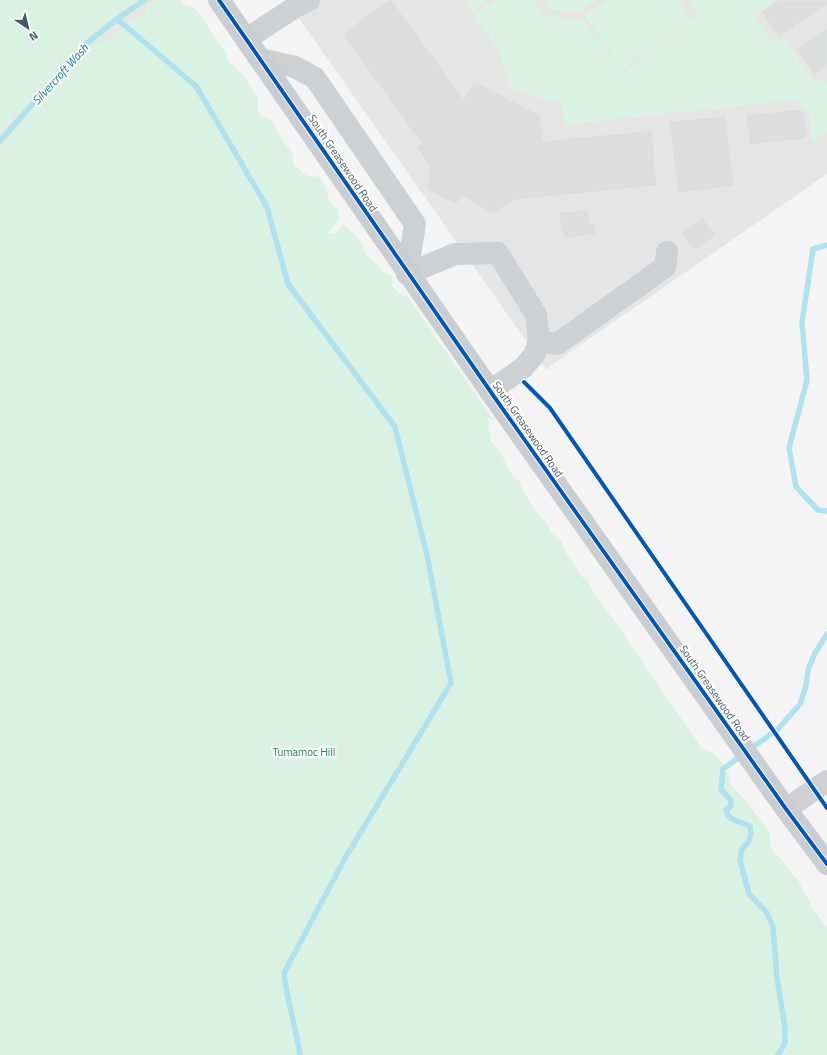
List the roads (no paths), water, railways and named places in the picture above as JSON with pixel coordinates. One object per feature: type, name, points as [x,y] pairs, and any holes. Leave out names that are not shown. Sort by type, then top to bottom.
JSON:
[{"type":"main road","name":"South Greasewood Road","points":[[219,0],[407,274],[786,809],[827,864]]},
{"type":"street","points":[[246,39],[286,12],[309,0]]},
{"type":"street","points":[[260,59],[295,67],[315,78],[320,84],[415,224],[407,274]]},
{"type":"street","points":[[539,341],[557,344],[665,267],[667,252]]},
{"type":"street","points":[[407,274],[455,254],[498,254],[536,315],[539,341],[534,355],[523,368],[490,391]]},
{"type":"street","points":[[786,809],[827,781]]},
{"type":"waterway","name":"Silvercroft Wash","points":[[0,141],[86,44],[117,19],[145,0]]},
{"type":"waterway","points":[[117,19],[196,86],[267,207],[288,284],[395,427],[427,555],[451,683],[344,860],[284,973],[300,1055]]},
{"type":"waterway","points":[[827,245],[813,249],[802,322],[807,380],[789,448],[796,487],[818,510],[827,511]]},
{"type":"waterway","points":[[749,750],[778,729],[800,704],[806,686],[808,670],[815,653],[827,634]]},
{"type":"waterway","points":[[742,755],[723,769],[721,789],[731,801],[731,806],[726,810],[729,817],[735,821],[750,826],[751,834],[749,841],[742,849],[740,860],[749,894],[767,913],[773,927],[777,978],[785,1028],[785,1043],[778,1055]]},
{"type":"park label","name":"Tumamoc Hill","points":[[304,752]]}]
